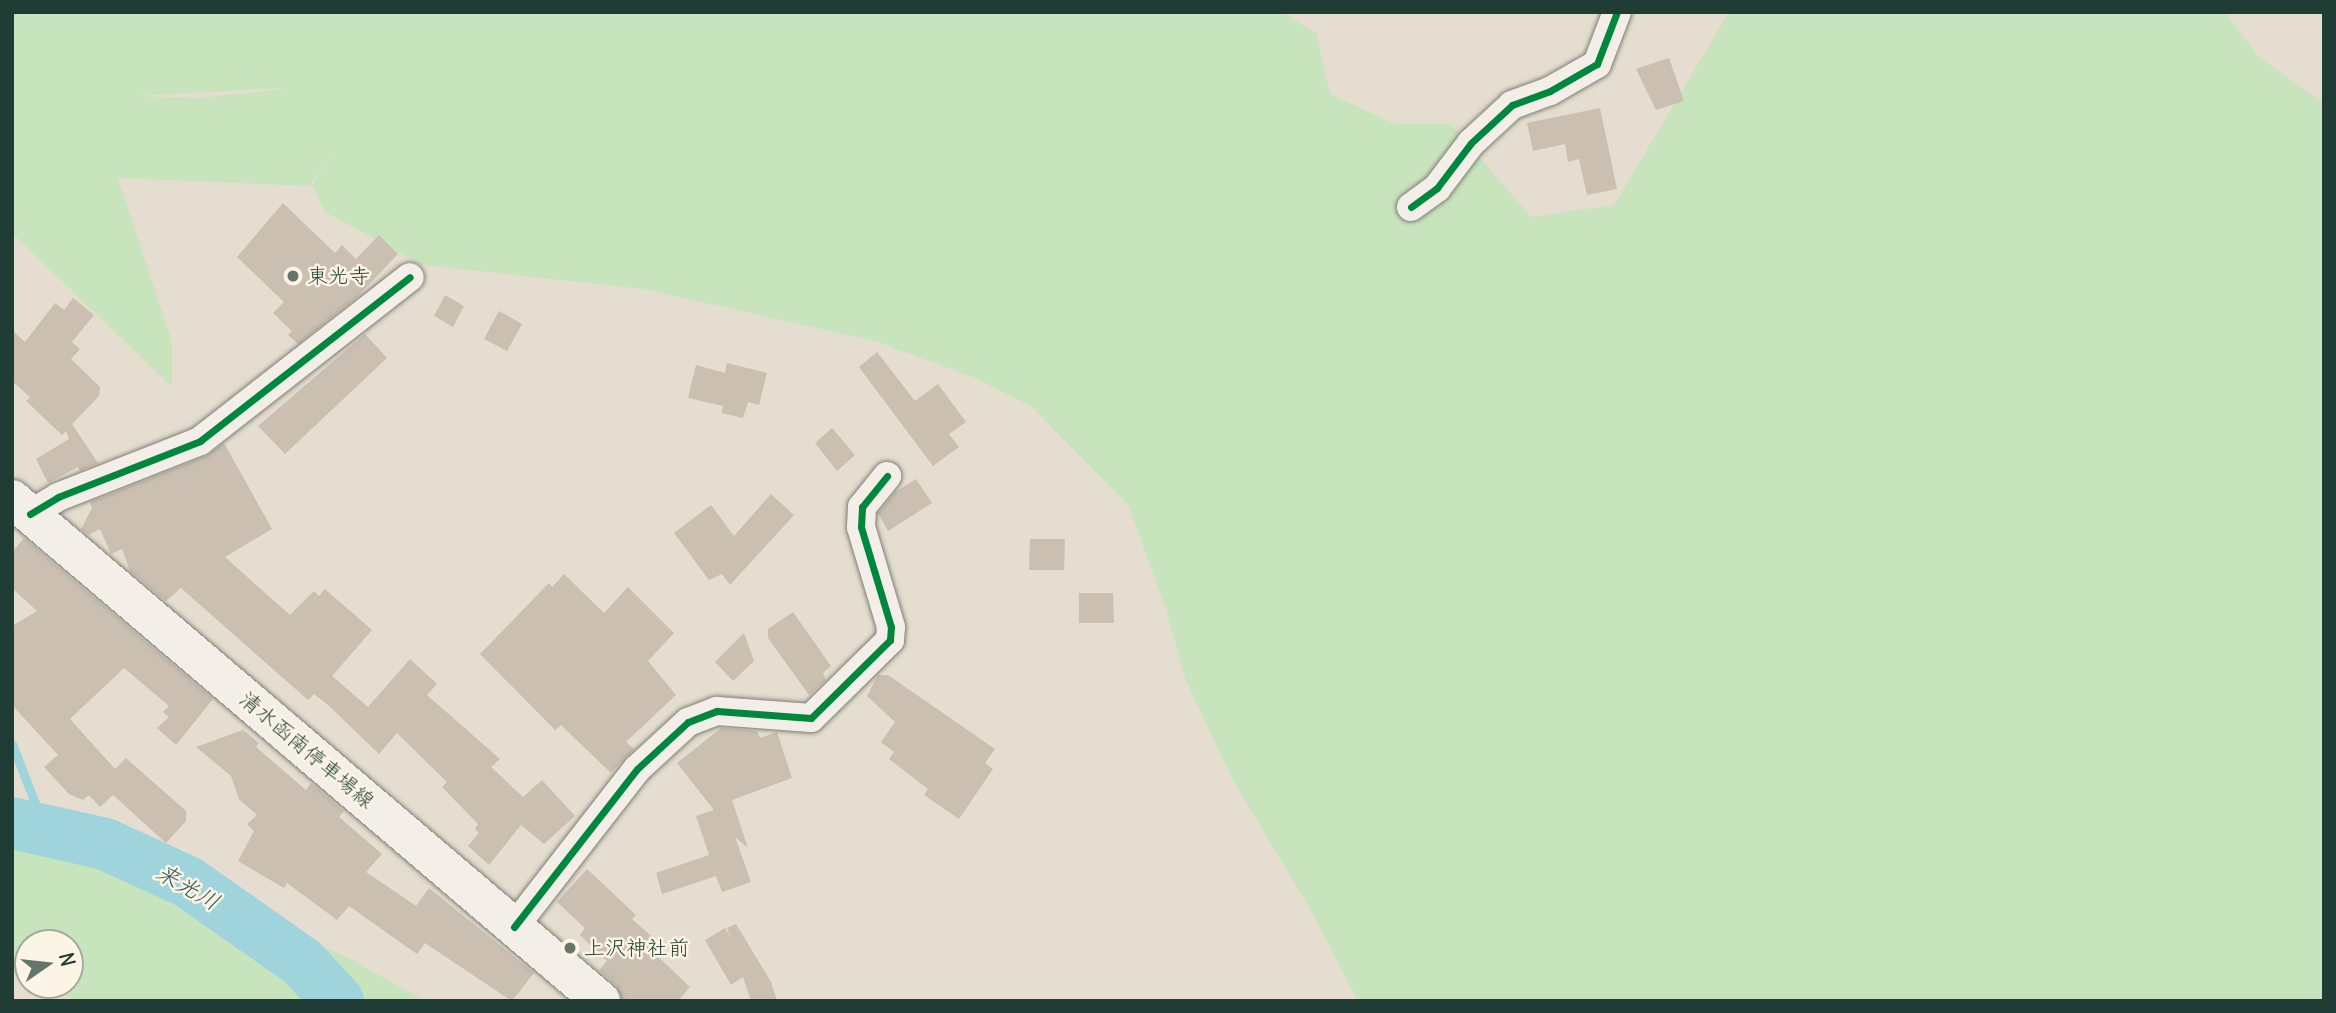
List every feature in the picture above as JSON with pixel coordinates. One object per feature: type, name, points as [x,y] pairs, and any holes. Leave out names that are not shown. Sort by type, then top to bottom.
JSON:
[{"type":"main road","name":"清水函南停車場線","points":[[21,507],[601,1001]]},
{"type":"street","points":[[1411,207],[1437,188],[1471,144],[1512,105],[1550,91],[1597,64],[1617,12]]},
{"type":"street","points":[[21,507],[58,497],[200,441],[410,277]]},
{"type":"street","points":[[514,927],[637,769],[688,722],[717,711],[811,718],[890,640],[891,627],[861,527],[862,507],[887,476]]},
{"type":"green space","points":[[12,12],[1283,13],[1316,33],[1330,94],[1395,124],[1451,124],[1531,217],[1614,205],[1729,12],[2225,12],[2258,56],[2324,104],[2324,1001],[1358,1001],[1314,916],[1232,779],[1185,678],[1166,609],[1128,505],[1032,407],[975,378],[875,341],[643,289],[423,265],[325,212],[312,185],[340,145],[309,186],[118,178],[172,342],[172,387],[12,233]],"holes":[[[284,88],[284,89],[199,98],[135,96]]]},
{"type":"green space","points":[[12,802],[350,959],[425,1001],[78,1001],[73,999],[84,999],[84,929],[14,929],[14,975]]},
{"type":"building","points":[[1669,58],[1684,101],[1656,110],[1636,69]]},
{"type":"building","points":[[1600,108],[1617,189],[1587,195],[1579,159],[1568,162],[1565,144],[1533,151],[1527,123]]},
{"type":"building","points":[[283,203],[335,253],[342,245],[356,259],[379,235],[398,254],[357,297],[298,344],[288,335],[292,331],[273,313],[284,302],[237,257]]},
{"type":"building","points":[[445,295],[464,306],[453,327],[434,316]]},
{"type":"building","points":[[73,298],[94,315],[72,342],[80,349],[71,359],[100,387],[99,396],[72,424],[98,463],[80,471],[78,467],[48,483],[36,459],[69,439],[66,431],[62,435],[26,401],[30,397],[12,381],[12,330],[25,342],[55,303],[64,310]]},
{"type":"building","points":[[499,311],[522,324],[507,351],[484,339]]},
{"type":"building","points":[[365,334],[387,358],[285,454],[258,426]]},
{"type":"building","points":[[877,352],[915,401],[938,384],[966,422],[949,434],[959,447],[933,466],[859,367]]},
{"type":"building","points":[[727,363],[767,373],[759,405],[748,402],[743,418],[722,413],[723,406],[688,398],[696,365],[725,373]]},
{"type":"building","points":[[832,428],[855,455],[837,471],[815,443]]},
{"type":"building","points":[[224,443],[272,529],[225,557],[290,615],[314,591],[319,596],[325,589],[372,630],[332,676],[368,707],[410,659],[437,684],[427,695],[500,759],[491,767],[523,797],[542,780],[575,816],[544,844],[521,825],[489,865],[468,846],[479,833],[475,829],[478,824],[442,787],[447,782],[397,733],[379,754],[328,705],[314,694],[308,700],[181,588],[166,601],[130,571],[122,549],[111,554],[100,529],[88,535],[81,529],[92,508],[90,502],[206,456]]},
{"type":"building","points":[[916,479],[932,503],[888,531],[878,513],[895,492]]},
{"type":"building","points":[[771,494],[794,515],[730,585],[722,574],[709,580],[674,533],[711,505],[734,536]]},
{"type":"building","points":[[24,538],[213,699],[176,745],[157,728],[169,717],[163,712],[169,706],[124,668],[70,719],[115,769],[126,758],[186,811],[186,821],[166,843],[113,795],[100,807],[89,795],[83,800],[69,794],[44,767],[58,755],[12,705],[12,626],[37,611],[12,588],[12,552]]},
{"type":"building","points":[[1030,539],[1065,539],[1064,570],[1029,570]]},
{"type":"building","points":[[564,574],[604,613],[628,587],[674,633],[648,661],[676,695],[626,742],[634,749],[611,773],[561,725],[555,730],[480,654],[549,583],[552,587]]},
{"type":"building","points":[[1079,593],[1113,593],[1114,623],[1079,623]]},
{"type":"building","points":[[793,612],[831,666],[823,673],[826,680],[809,695],[768,638],[768,629]]},
{"type":"building","points":[[744,633],[754,661],[733,681],[715,662]]},
{"type":"building","points":[[878,675],[888,675],[995,749],[985,763],[993,769],[959,819],[924,795],[928,789],[889,759],[894,752],[881,742],[895,722],[867,696]]},
{"type":"building","points":[[721,728],[757,731],[760,738],[777,732],[792,778],[732,800],[748,848],[735,837],[751,882],[722,892],[716,876],[662,894],[656,873],[709,855],[696,816],[714,810],[677,763]]},
{"type":"building","points":[[243,730],[259,743],[256,747],[306,790],[311,783],[344,811],[339,817],[382,854],[366,872],[416,906],[429,888],[534,973],[512,1001],[425,943],[417,954],[349,906],[337,920],[287,883],[284,888],[238,861],[254,831],[247,824],[257,815],[239,799],[231,776],[196,747]]},
{"type":"building","points":[[587,869],[636,915],[632,919],[659,943],[652,951],[690,987],[678,1001],[622,1001],[616,985],[599,970],[607,961],[580,935],[585,928],[557,902]]},
{"type":"building","points":[[736,924],[771,982],[777,1001],[751,1001],[743,977],[731,985],[705,940],[725,928],[731,938],[727,928]]},
{"type":"waterway","points":[[12,744],[37,808],[38,827]]},
{"type":"waterway","name":"来光川","points":[[12,823],[105,844],[188,882],[302,962],[338,1001]]},
{"type":"cycle path","points":[[1411,207],[1437,188],[1471,143],[1512,105],[1550,91],[1597,64],[1617,12]]},
{"type":"cycle path","points":[[30,514],[58,497],[200,441],[410,277]]},
{"type":"cycle path","points":[[514,927],[637,769],[688,722],[717,711],[811,718],[890,640],[891,627],[861,527],[862,507],[887,476]]},
{"type":"place","name":"東光寺","points":[[293,276]]},
{"type":"place","name":"上沢神社前","points":[[570,948]]}]
